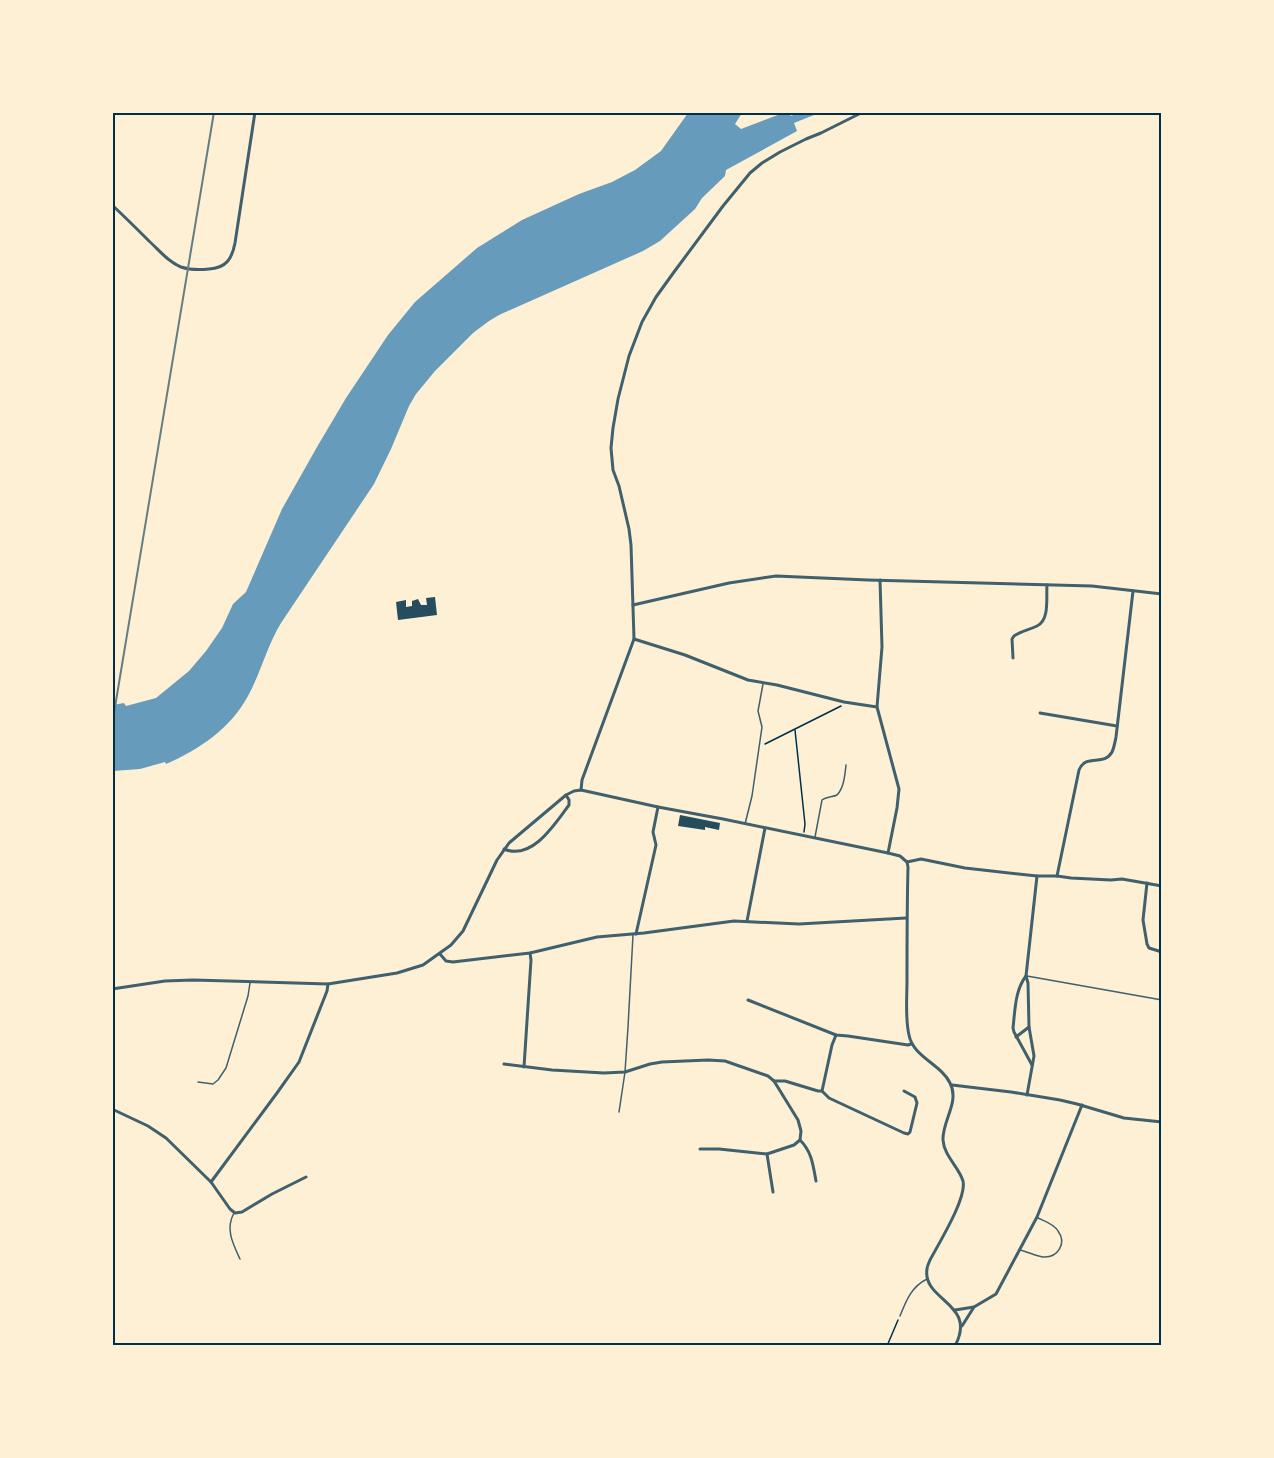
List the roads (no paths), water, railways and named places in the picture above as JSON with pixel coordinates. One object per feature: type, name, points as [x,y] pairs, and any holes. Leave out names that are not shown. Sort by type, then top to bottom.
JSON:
[{"type":"street","points":[[112,205],[180,267],[203,270],[225,264],[231,256],[235,243],[255,112]]},
{"type":"street","points":[[581,790],[582,780],[634,639],[631,545],[611,448],[618,399],[629,356],[642,322],[674,272],[750,173],[780,152],[864,112]]},
{"type":"street","points":[[633,605],[729,583],[776,576],[1092,586],[1161,594]]},
{"type":"street","points":[[880,580],[882,654],[877,706],[898,789],[897,808],[888,853]]},
{"type":"street","points":[[1013,658],[1012,639],[1014,636],[1037,626],[1044,618],[1047,585]]},
{"type":"street","points":[[1057,876],[1081,765],[1087,761],[1105,759],[1113,751],[1133,591]]},
{"type":"street","points":[[634,639],[685,655],[748,680],[844,702],[877,706]]},
{"type":"street","points":[[1040,713],[1117,726]]},
{"type":"street","points":[[112,989],[165,981],[328,984],[397,973],[423,965],[451,945],[463,931],[504,849],[518,834],[574,791],[581,790],[900,856],[907,862],[908,867],[906,918],[909,1035],[911,1044],[940,1071],[951,1085],[953,1100],[943,1138],[944,1147],[963,1180],[963,1194],[926,1269],[927,1278],[931,1286],[955,1310],[962,1326]]},
{"type":"street","points":[[504,849],[511,852],[526,849],[547,834],[569,805],[566,795]]},
{"type":"street","points":[[635,934],[656,844],[653,832],[658,807]]},
{"type":"street","points":[[747,921],[765,828]]},
{"type":"street","points":[[907,862],[921,859],[965,868],[1037,876],[1122,879],[1161,886]]},
{"type":"street","points":[[1027,1095],[1034,1056],[1029,1027],[1026,976],[1037,876]]},
{"type":"street","points":[[1147,883],[1143,920],[1147,944],[1149,948],[1161,952]]},
{"type":"street","points":[[440,954],[446,961],[453,962],[530,953],[597,937],[734,921],[800,924],[906,918]]},
{"type":"street","points":[[524,1067],[530,953]]},
{"type":"street","points":[[1026,976],[1021,982],[1013,1028],[1032,1065]]},
{"type":"street","points":[[211,1182],[298,1062],[328,984]]},
{"type":"street","points":[[748,1000],[836,1035],[911,1044]]},
{"type":"street","points":[[1016,1037],[1029,1027]]},
{"type":"street","points":[[822,1091],[836,1035]]},
{"type":"street","points":[[504,1064],[604,1073],[624,1072],[662,1062],[725,1061],[768,1076],[774,1081],[798,1120],[801,1131],[800,1140],[794,1145],[767,1154],[700,1149]]},
{"type":"street","points":[[774,1081],[785,1081],[822,1091],[829,1098],[908,1134],[917,1103],[915,1097],[904,1091]]},
{"type":"street","points":[[951,1085],[1027,1095],[1082,1105],[1124,1118],[1161,1122]]},
{"type":"street","points":[[955,1310],[974,1307],[996,1294],[1037,1217],[1082,1105]]},
{"type":"street","points":[[112,1109],[161,1134],[211,1182],[235,1213],[242,1212],[306,1177]]},
{"type":"street","points":[[800,1140],[811,1155],[816,1181]]},
{"type":"street","points":[[767,1154],[773,1192]]},
{"type":"street","points":[[955,1346],[962,1326],[974,1307]]},
{"type":"lane","points":[[745,824],[752,796],[762,727],[758,711],[763,683]]},
{"type":"lane","points":[[814,838],[822,800],[838,793],[844,780],[846,765]]},
{"type":"lane","points":[[619,1112],[635,934]]},
{"type":"lane","points":[[1026,976],[1161,1000]]},
{"type":"lane","points":[[198,1082],[213,1084],[226,1068],[249,996],[250,982]]},
{"type":"lane","points":[[235,1213],[230,1226],[232,1241],[240,1259]]},
{"type":"lane","points":[[1020,1250],[1045,1257],[1053,1256],[1061,1247],[1062,1239],[1059,1232],[1054,1226],[1037,1217]]},
{"type":"lane","points":[[900,1316],[908,1296],[927,1278]]},
{"type":"water","points":[[688,113],[742,113],[735,124],[741,129],[783,113],[789,113],[791,116],[798,113],[819,113],[794,123],[797,131],[726,170],[725,176],[702,198],[695,209],[660,241],[643,251],[499,315],[473,333],[435,371],[416,394],[374,484],[281,623],[241,708],[213,737],[191,752],[166,764],[165,762],[140,769],[113,771],[113,705],[124,703],[126,706],[156,698],[189,671],[206,651],[222,628],[233,604],[246,592],[282,509],[346,398],[388,335],[415,302],[477,248],[522,220],[635,170],[661,151]]},
{"type":"railway","points":[[112,725],[214,112]]}]
